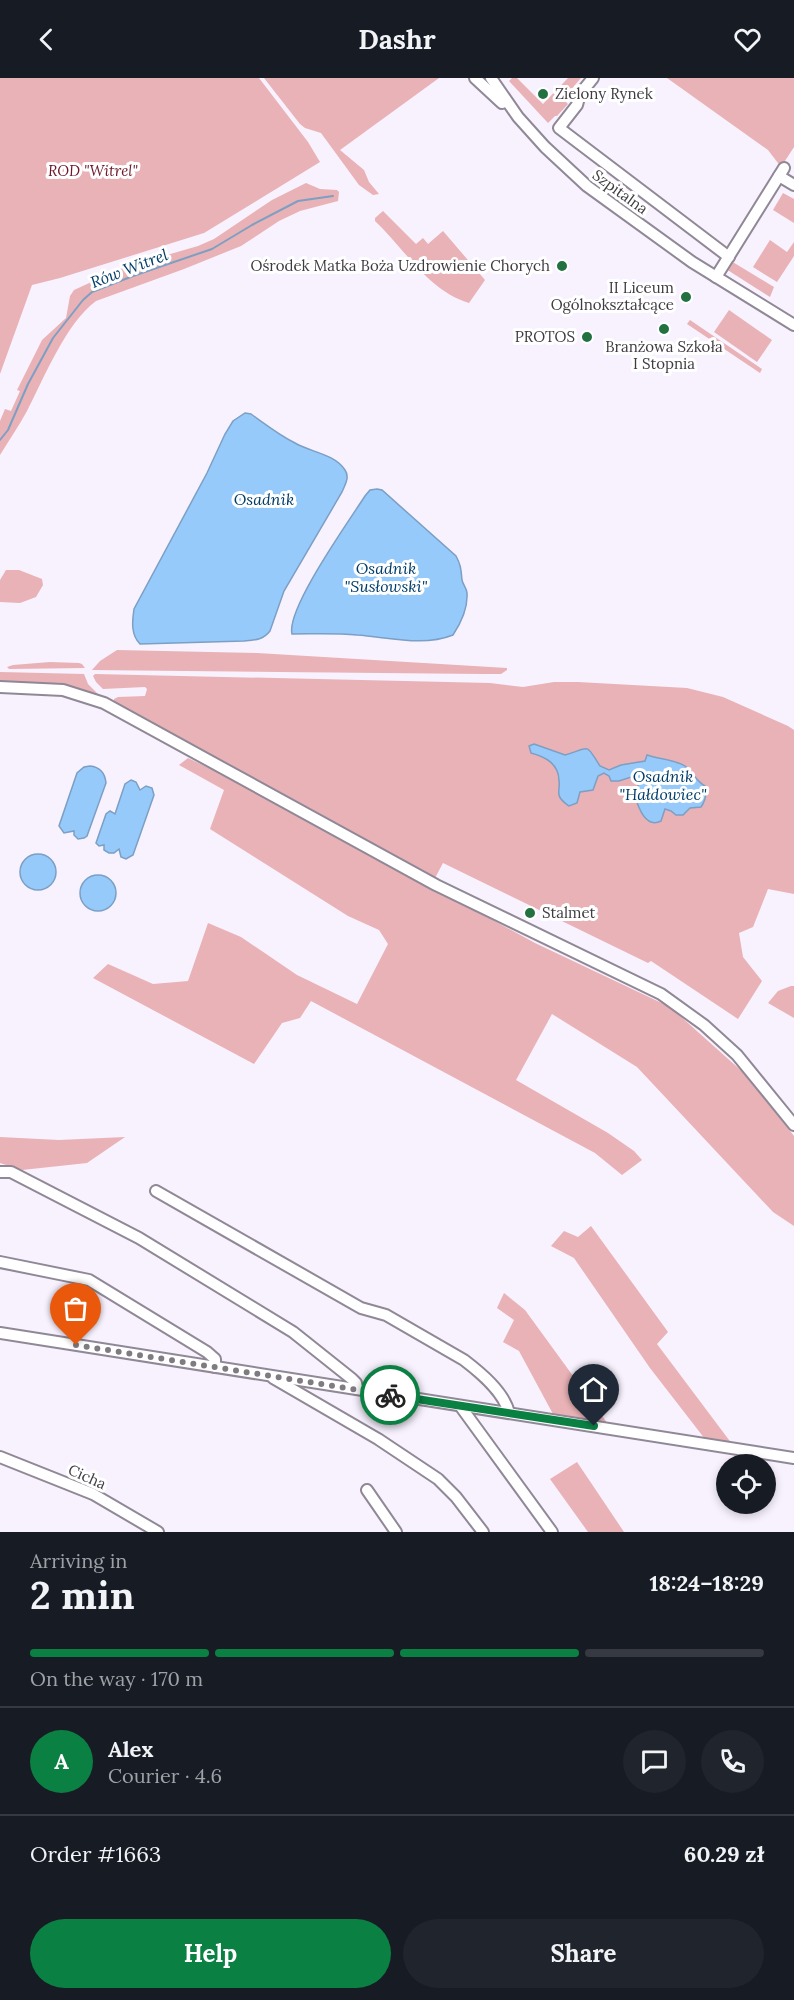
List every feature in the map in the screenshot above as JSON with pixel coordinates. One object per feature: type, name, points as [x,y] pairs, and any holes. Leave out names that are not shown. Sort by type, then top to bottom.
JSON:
[{"type":"street","name":"Szpitalna","points":[[475,78],[587,186],[716,277],[794,325]]},
{"type":"street","name":"Szpitalna","points":[[491,78],[518,117]]},
{"type":"street","points":[[593,78],[580,93],[577,105],[560,128],[729,256]]},
{"type":"street","points":[[716,277],[781,172],[794,185]]},
{"type":"street","points":[[0,687],[63,690],[104,703],[436,885],[661,994],[704,1025],[737,1055],[794,1125]]},
{"type":"street","points":[[0,1172],[11,1172],[139,1238],[293,1332],[352,1379],[357,1389]]},
{"type":"street","points":[[156,1191],[361,1308],[386,1315],[464,1360],[502,1397],[509,1413]]},
{"type":"street","points":[[0,1262],[89,1280],[207,1352],[215,1359],[214,1367]]},
{"type":"street","points":[[0,1333],[794,1458]]},
{"type":"street","points":[[271,1376],[378,1439],[438,1479],[456,1497],[483,1532]]},
{"type":"street","points":[[461,1407],[552,1532]]},
{"type":"street","name":"Cicha","points":[[0,1458],[93,1494],[158,1532]]},
{"type":"street","points":[[367,1490],[396,1532]]},
{"type":"green space","name":"ROD \"Witrel\"","points":[[0,78],[259,78],[308,142],[320,162],[204,233],[32,285],[0,374]]},
{"type":"green space","points":[[264,78],[439,78],[340,150],[364,170],[369,182],[379,194],[373,195],[359,185],[321,133],[300,124]]},
{"type":"green space","points":[[517,78],[543,104],[568,78],[581,78],[563,99],[568,104],[548,123],[509,81]]},
{"type":"green space","points":[[667,78],[794,78],[794,147],[781,167],[768,150]]},
{"type":"green space","points":[[306,183],[320,189],[337,190],[339,192],[338,201],[300,211],[279,221],[241,246],[96,301],[85,311],[65,337],[24,417],[0,455],[0,421],[5,409],[11,411],[20,391],[17,390],[42,340],[66,318],[70,296],[74,290],[122,268],[198,246],[214,239],[272,200]]},
{"type":"green space","points":[[783,193],[794,199],[794,223],[773,210]]},
{"type":"green space","points":[[383,211],[416,244],[423,238],[428,244],[443,231],[485,280],[469,303],[441,289],[418,268],[375,221],[375,218]]},
{"type":"green space","points":[[770,240],[787,252],[794,242],[794,256],[777,282],[753,267]]},
{"type":"green space","points":[[731,261],[774,287],[770,297],[726,269]]},
{"type":"green space","points":[[729,310],[772,340],[757,362],[714,332]]},
{"type":"green space","points":[[690,320],[762,369],[760,373],[687,324]]},
{"type":"green space","points":[[6,570],[19,570],[42,579],[43,585],[36,597],[20,603],[0,602],[0,580]]},
{"type":"green space","points":[[117,650],[257,653],[507,668],[507,670],[501,674],[483,674],[92,670],[100,661]]},
{"type":"green space","points":[[50,662],[79,663],[85,668],[9,669],[7,667],[13,665]]},
{"type":"green space","points":[[0,672],[84,674],[88,684],[99,695],[0,684]]},
{"type":"green space","points":[[95,674],[490,683],[523,687],[554,682],[578,682],[687,688],[723,697],[788,726],[794,730],[794,894],[768,889],[753,927],[739,933],[743,957],[762,981],[738,1019],[651,961],[648,963],[443,863],[434,880],[114,704],[114,699],[118,697],[145,696],[147,689],[145,687],[103,689],[96,682],[93,676]]},
{"type":"green space","points":[[188,758],[236,781],[535,943],[670,1007],[745,1074],[794,1136],[794,1226],[773,1212],[637,1067],[552,1014],[516,1080],[608,1133],[634,1151],[642,1160],[622,1175],[595,1153],[311,1001],[300,1018],[282,1023],[254,1064],[93,978],[108,964],[153,984],[188,981],[208,923],[241,937],[297,975],[357,1004],[388,944],[379,930],[348,916],[210,829],[224,790],[179,765]]},
{"type":"green space","points":[[794,986],[794,1018],[768,1003],[778,991]]},
{"type":"green space","points":[[0,1137],[59,1140],[125,1137],[87,1163],[22,1170],[0,1163]]},
{"type":"green space","points":[[591,1226],[668,1332],[657,1344],[732,1444],[705,1439],[650,1368],[574,1258],[551,1246],[564,1231],[578,1237]]},
{"type":"green space","points":[[504,1293],[525,1310],[608,1424],[553,1414],[519,1351],[503,1342],[514,1320],[497,1308]]},
{"type":"green space","points":[[577,1462],[624,1532],[588,1532],[550,1479]]},
{"type":"water","name":"Osadnik","points":[[245,413],[251,414],[289,440],[335,460],[347,475],[342,492],[284,591],[270,631],[265,636],[244,641],[140,644],[134,632],[134,609],[207,473],[225,434],[233,421]]},
{"type":"water","name":"Osadnik \"Susłowski\"","points":[[370,490],[382,490],[456,556],[467,591],[467,599],[463,616],[456,630],[453,635],[442,639],[418,641],[349,634],[292,634],[293,622],[299,605],[320,565],[365,496]]},
{"type":"water","name":"Osadnik \"Hałdowiec\"","points":[[534,744],[565,755],[587,749],[600,766],[609,770],[621,765],[645,761],[647,755],[677,762],[685,766],[705,786],[705,799],[701,807],[690,808],[683,815],[676,815],[665,809],[661,821],[651,822],[643,815],[634,794],[638,789],[638,783],[631,777],[611,781],[604,773],[598,776],[593,790],[580,792],[577,803],[569,806],[560,797],[557,770],[551,762],[531,753],[529,746]]},
{"type":"water","points":[[90,766],[101,771],[106,783],[87,836],[78,839],[74,831],[64,833],[59,826],[77,773],[84,767]]},
{"type":"water","points":[[131,780],[136,782],[140,790],[146,786],[152,788],[154,795],[133,855],[126,859],[121,857],[119,849],[114,853],[109,853],[104,850],[104,845],[99,846],[96,843],[106,814],[110,811],[115,814],[125,784]]},
{"type":"water","points":[[38,854],[51,859],[56,872],[51,885],[38,890],[25,885],[20,872],[25,859]]},
{"type":"water","points":[[98,875],[111,880],[116,893],[111,906],[98,911],[85,906],[80,893],[85,880]]},
{"type":"waterway","name":"Rów Witrel","points":[[0,440],[8,430],[28,384],[53,338],[92,292],[212,249],[298,201],[333,196]]},
{"type":"way so far","points":[[76,1345],[390,1395]]},
{"type":"place","name":"Zielony Rynek","points":[[543,94]]},
{"type":"place","name":"Ośrodek Matka Boża Uzdrowienie Chorych","points":[[562,266]]},
{"type":"place","name":"II Liceum Ogólnokształcące","points":[[686,297]]},
{"type":"place","name":"Branżowa Szkoła I Stopnia","points":[[664,329]]},
{"type":"place","name":"PROTOS","points":[[587,337]]},
{"type":"place","name":"Stalmet","points":[[530,913]]},
{"type":"route","points":[[390,1395],[594,1426]]}]
